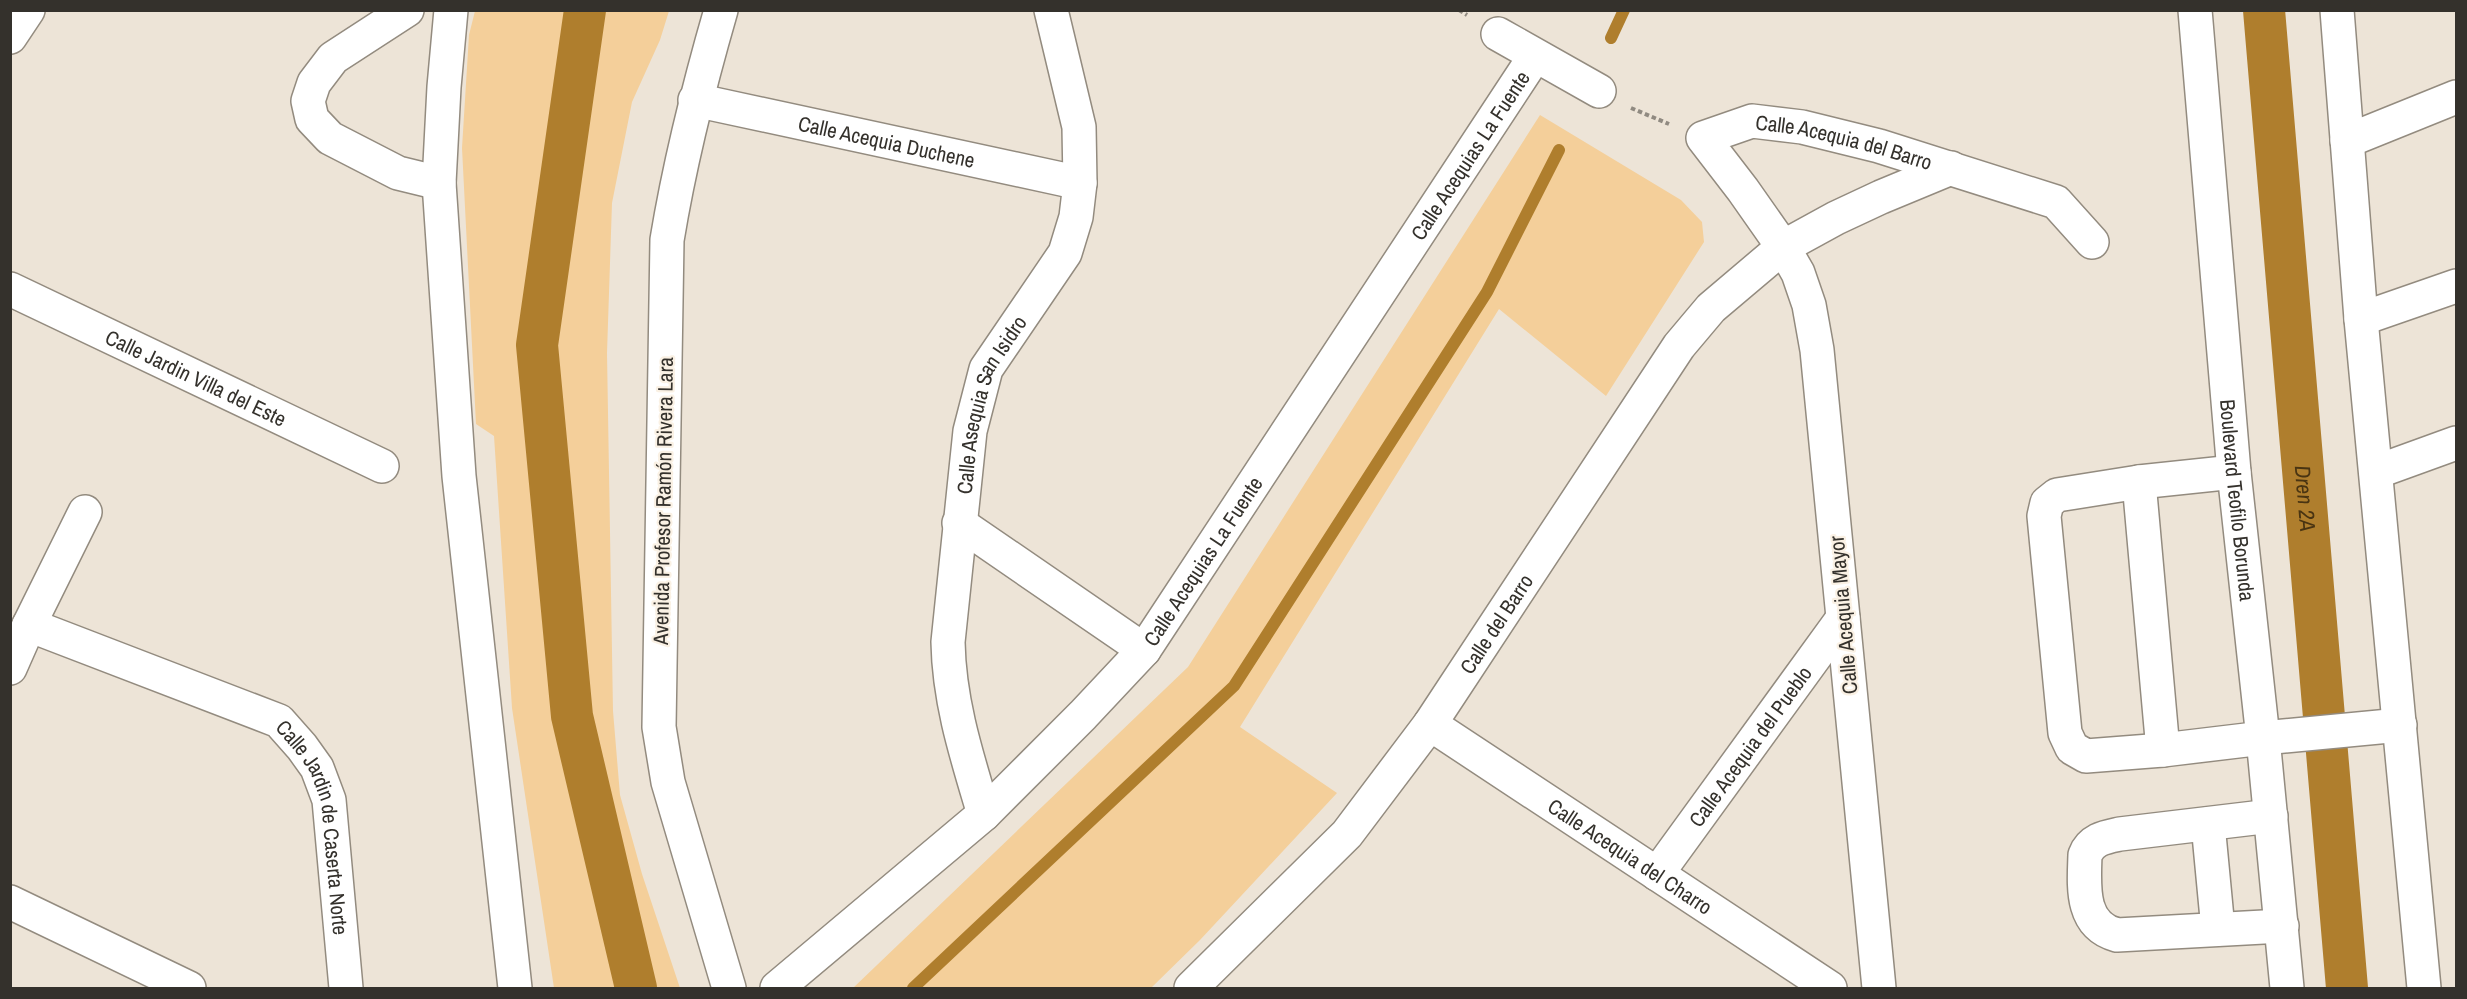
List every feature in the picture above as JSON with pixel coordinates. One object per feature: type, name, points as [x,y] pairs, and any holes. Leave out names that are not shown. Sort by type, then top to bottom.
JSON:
[{"type":"street","points":[[10,37],[28,10]]},
{"type":"street","points":[[407,10],[333,58],[314,83],[308,101],[312,119],[330,138],[398,173],[439,183]]},
{"type":"street","points":[[451,10],[439,183],[459,476],[515,988]]},
{"type":"street","name":"Avenida Profesor Ramón Rivera Lara","points":[[721,10],[695,100],[678,173],[667,240],[659,727],[668,782],[729,988]]},
{"type":"street","name":"Calle Asequia San Isidro","points":[[984,814],[953,703],[948,673],[948,642],[970,431],[986,369],[1065,253],[1076,217],[1080,183],[1079,127],[1051,10]]},
{"type":"street","name":"Boulevard Teofilo Borunda","points":[[2195,10],[2234,472],[2276,736],[2271,816],[2287,988]]},
{"type":"street","points":[[2337,10],[2361,319],[2424,988]]},
{"type":"street","points":[[1498,34],[1610,98]]},
{"type":"street","name":"Calle Acequias La Fuente","points":[[777,988],[984,814],[1144,650],[1535,56]]},
{"type":"street","points":[[2347,141],[2457,98]]},
{"type":"street","name":"Calle Acequia Duchene","points":[[695,100],[1080,183]]},
{"type":"street","name":"Calle Acequia del Barro","points":[[1703,138],[1752,121],[1813,130],[1879,146],[2056,202],[2092,242]]},
{"type":"street","points":[[1703,138],[1783,247]]},
{"type":"street","name":"Calle Acequia del Barro","points":[[1783,247],[1872,201],[1951,168]]},
{"type":"street","name":"Calle Acequia Mayor","points":[[1783,247],[1798,273],[1809,305],[1817,350],[1879,988]]},
{"type":"street","name":"Calle del Barro","points":[[1191,988],[1347,834],[1430,724],[1679,346],[1711,308],[1783,247]]},
{"type":"street","points":[[2361,319],[2457,286]]},
{"type":"street","name":"Calle Jardin Villa del Este","points":[[10,289],[382,466]]},
{"type":"street","points":[[2376,472],[2457,443]]},
{"type":"street","points":[[2234,472],[2139,482],[2057,495],[2047,503],[2044,516],[2065,733],[2072,748],[2086,756],[2400,725]]},
{"type":"street","points":[[2139,482],[2163,750]]},
{"type":"street","points":[[10,668],[29,624],[85,512]]},
{"type":"street","points":[[959,523],[1144,650]]},
{"type":"street","name":"Calle Acequia del Pueblo","points":[[1657,874],[1843,618]]},
{"type":"street","name":"Calle Jardin de Caserta Norte","points":[[29,624],[279,721],[302,747],[317,768],[329,800],[346,988]]},
{"type":"street","name":"Calle Acequia del Charro","points":[[1430,724],[1830,988]]},
{"type":"street","points":[[2271,816],[2121,834],[2094,842],[2085,855],[2086,902],[2096,924],[2105,932],[2117,935],[2282,926]]},
{"type":"street","points":[[2208,824],[2218,929]]},
{"type":"street","points":[[10,902],[189,988]]},
{"type":"path","points":[[1610,98],[1703,138]]},
{"type":"shaded area","points":[[475,11],[669,11],[660,40],[632,102],[612,203],[607,353],[613,711],[620,795],[642,874],[680,988],[554,988],[512,708],[494,436],[476,424],[462,148],[469,35]]},
{"type":"shaded area","points":[[1540,115],[1681,200],[1702,222],[1704,242],[1606,396],[1499,309],[1240,727],[1337,793],[1200,940],[1151,988],[853,988],[1188,667]]},
{"type":"waterway","points":[[585,10],[537,345],[572,716],[636,988]]},
{"type":"waterway","points":[[1611,38],[1624,10]]},
{"type":"waterway","name":"Dren 2A","points":[[2264,10],[2347,988]]},
{"type":"waterway","points":[[913,988],[1234,686],[1487,292],[1559,150]]}]
